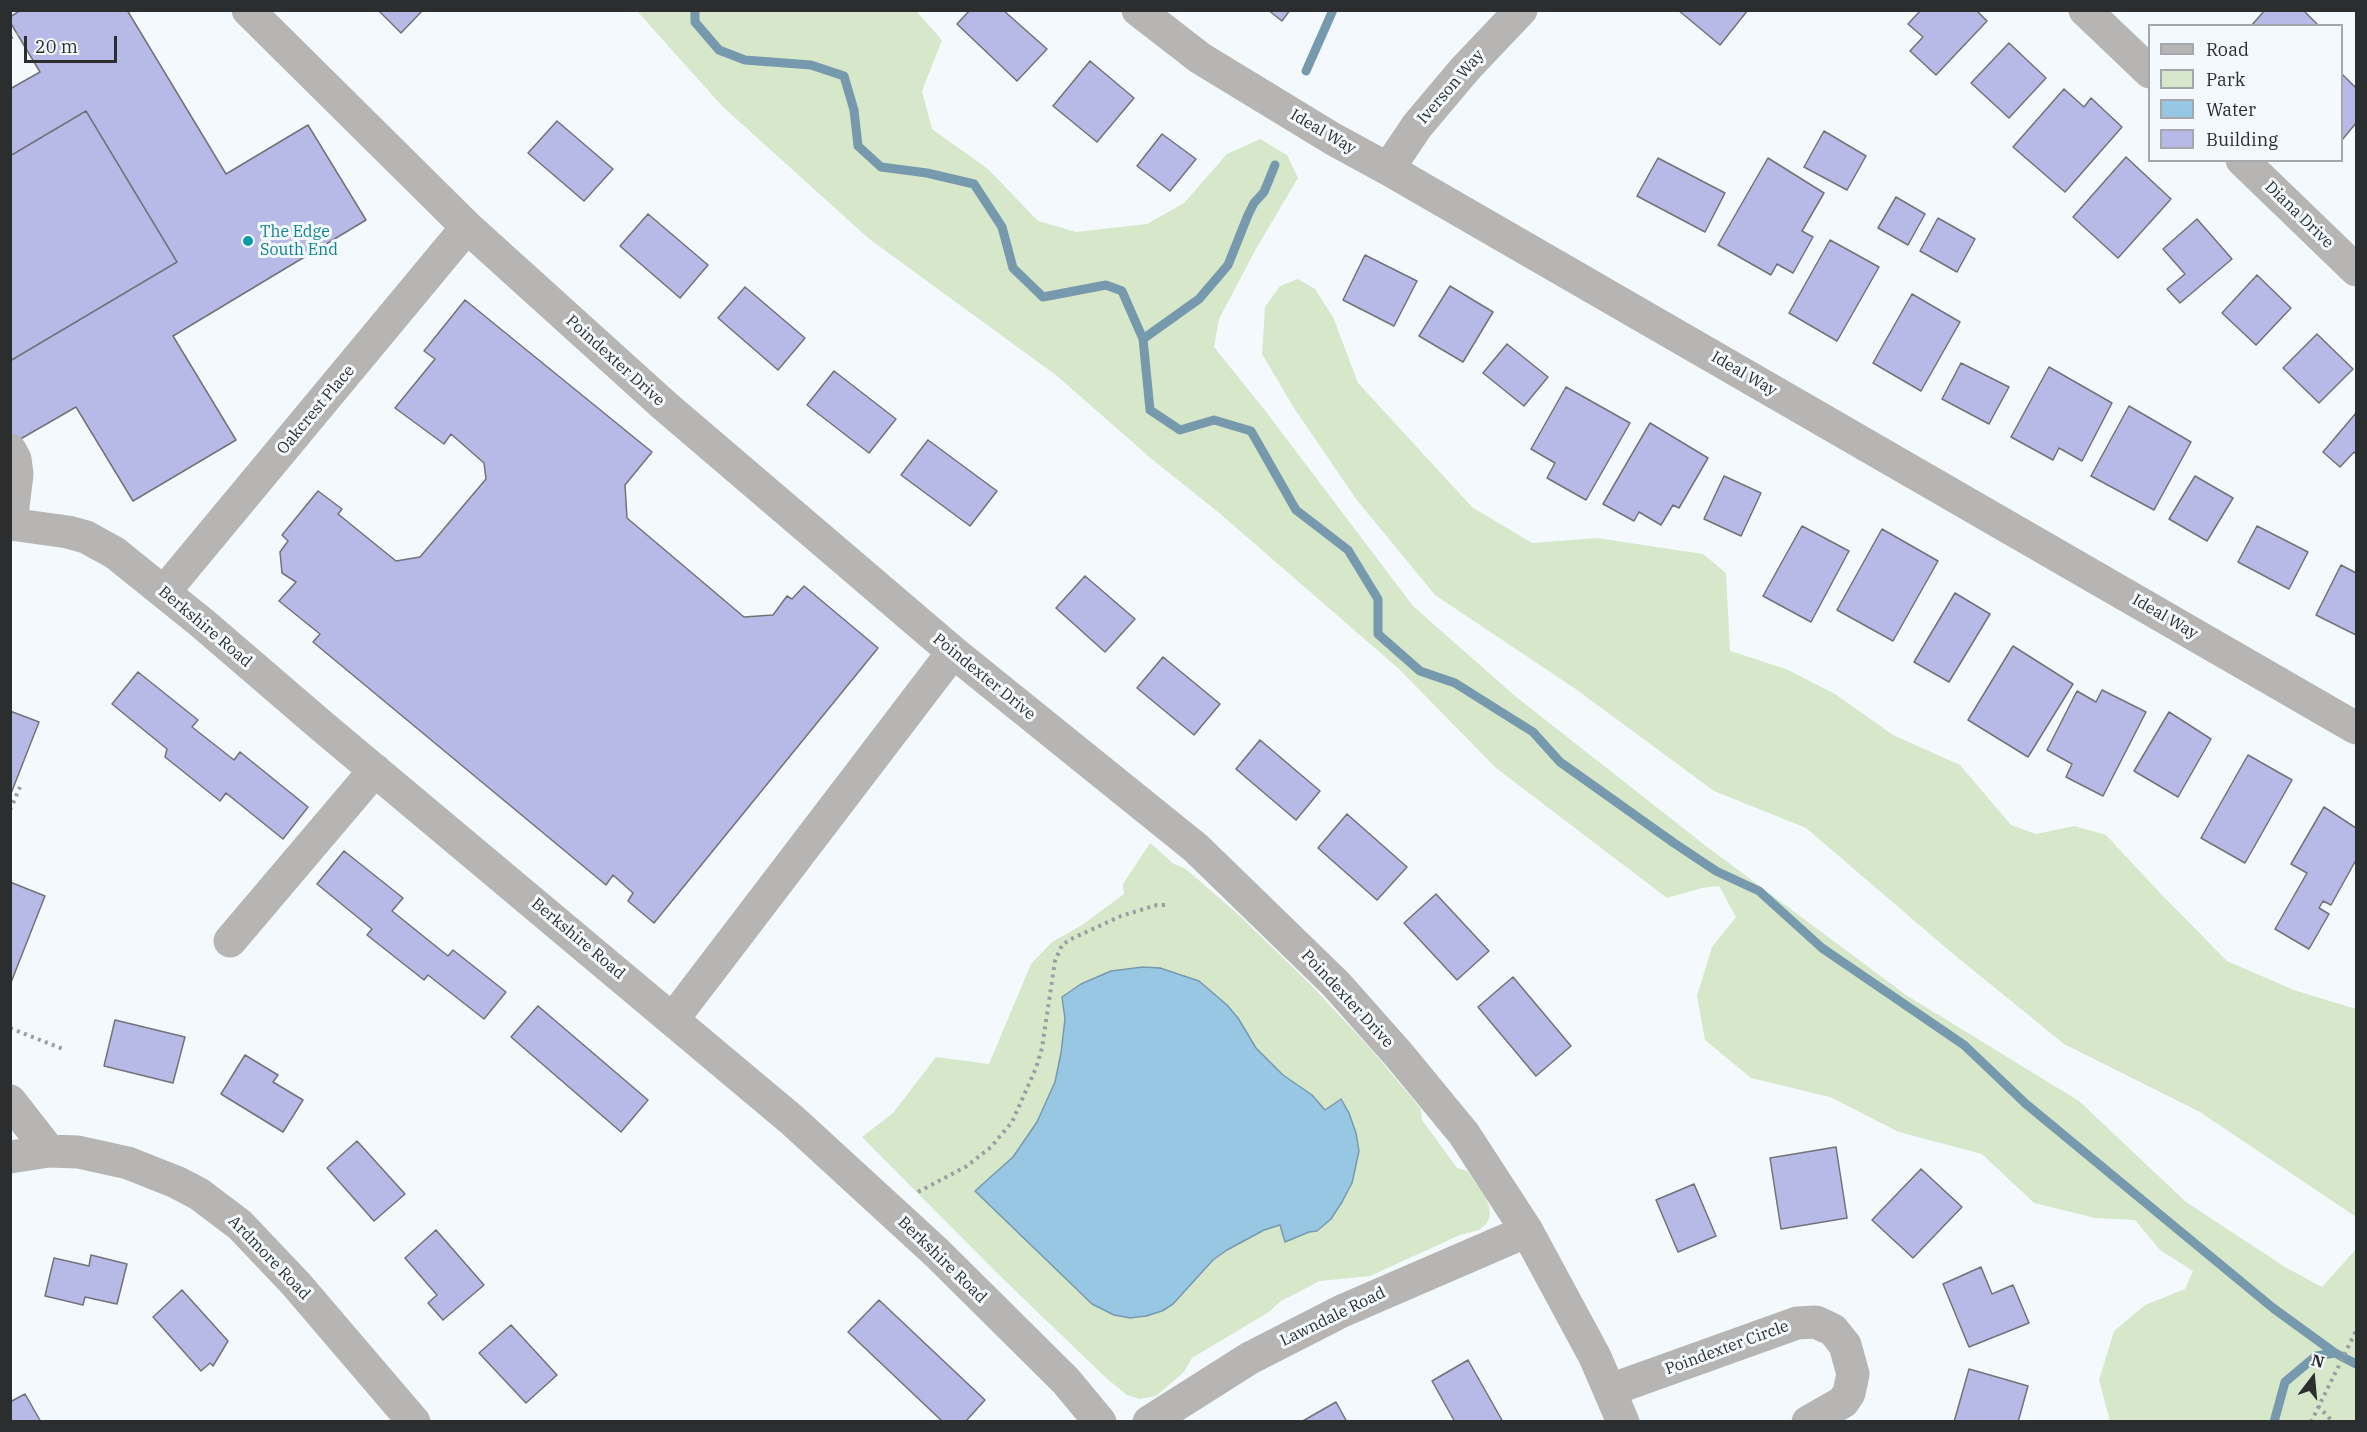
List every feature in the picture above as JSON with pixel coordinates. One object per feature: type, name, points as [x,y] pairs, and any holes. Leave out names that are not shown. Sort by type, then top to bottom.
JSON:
[{"type":"street","name":"Poindexter Drive","points":[[248,10],[467,227],[665,406],[953,652],[1196,848],[1336,984],[1399,1055],[1464,1134],[1527,1231],[1575,1317],[1623,1422]]},
{"type":"street","name":"Ideal Way","points":[[1138,10],[1200,58],[1333,139],[2356,728]]},
{"type":"street","name":"Iverson Way","points":[[1388,169],[1417,126],[1521,10]]},
{"type":"street","points":[[2085,10],[2148,70]]},
{"type":"street","name":"Diana Drive","points":[[2244,162],[2356,270]]},
{"type":"street","name":"Oakcrest Place","points":[[164,592],[223,524],[467,227]]},
{"type":"street","points":[[10,450],[15,459],[17,474],[11,524]]},
{"type":"street","name":"Berkshire Road","points":[[11,524],[68,531],[86,537],[115,553],[164,592],[792,1120],[937,1252],[1066,1381],[1100,1422]]},
{"type":"street","points":[[673,1019],[953,652]]},
{"type":"street","points":[[230,940],[375,770]]},
{"type":"street","points":[[10,1101],[49,1151]]},
{"type":"street","name":"Ardmore Road","points":[[10,1157],[49,1151],[78,1152],[128,1163],[176,1182],[220,1208],[240,1225],[296,1284],[414,1422]]},
{"type":"street","name":"Lawndale Road","points":[[1149,1422],[1250,1358],[1342,1311],[1527,1231]]},
{"type":"street","name":"Poindexter Circle","points":[[1610,1390],[1797,1323],[1816,1322],[1833,1330],[1845,1345],[1853,1374],[1849,1393],[1843,1402],[1808,1422]]},
{"type":"path","points":[[10,38],[18,34]]},
{"type":"path","points":[[10,810],[20,787]]},
{"type":"path","points":[[917,1192],[968,1166],[991,1147],[1012,1122],[1036,1068],[1042,1048],[1055,961],[1062,945],[1122,916],[1157,904],[1168,905]]},
{"type":"path","points":[[10,1028],[63,1049]]},
{"type":"path","points":[[2311,1422],[2356,1331]]},
{"type":"path","points":[[2319,1406],[2333,1422]]},
{"type":"green space","points":[[637,11],[916,11],[942,40],[922,91],[932,129],[988,169],[1038,221],[1076,232],[1147,224],[1184,203],[1227,154],[1260,139],[1287,155],[1298,178],[1257,247],[1219,319],[1214,347],[1267,413],[1413,606],[1515,696],[1706,846],[1906,995],[2079,1101],[2186,1202],[2285,1267],[2322,1287],[2356,1249],[2356,1421],[2110,1421],[2099,1380],[2114,1331],[2145,1305],[2185,1289],[2193,1271],[2160,1250],[2135,1220],[2095,1218],[2034,1203],[1982,1154],[1899,1132],[1830,1097],[1751,1078],[1705,1040],[1697,996],[1712,947],[1736,917],[1719,886],[1702,888],[1667,898],[1496,768],[1399,669],[1057,376],[868,238],[722,106]]},
{"type":"green space","points":[[1298,279],[1315,289],[1333,317],[1358,383],[1472,507],[1532,543],[1597,538],[1703,554],[1726,573],[1730,651],[1786,669],[1835,694],[1893,735],[1960,765],[2011,825],[2036,834],[2075,826],[2106,835],[2227,961],[2294,990],[2356,1009],[2356,1217],[2200,1112],[2064,1044],[1952,953],[1806,828],[1714,791],[1577,690],[1435,595],[1356,499],[1294,408],[1262,354],[1265,307],[1280,286]]},
{"type":"green space","points":[[1150,843],[1174,864],[1186,869],[1240,916],[1310,984],[1371,1049],[1421,1109],[1422,1120],[1457,1168],[1467,1171],[1484,1194],[1490,1215],[1487,1223],[1479,1230],[1460,1235],[1370,1276],[1320,1281],[1281,1301],[1269,1312],[1192,1358],[1184,1372],[1156,1396],[1140,1399],[1127,1395],[1105,1377],[998,1274],[862,1137],[893,1113],[936,1057],[989,1064],[1031,964],[1052,942],[1082,925],[1124,894],[1123,884]]},
{"type":"water","points":[[1143,967],[1160,968],[1199,981],[1227,1005],[1238,1018],[1256,1048],[1283,1075],[1312,1095],[1325,1110],[1341,1099],[1356,1133],[1359,1151],[1352,1183],[1331,1219],[1317,1231],[1285,1242],[1280,1225],[1264,1230],[1213,1260],[1173,1304],[1162,1311],[1130,1318],[1114,1315],[1092,1304],[975,1191],[1013,1157],[1037,1122],[1055,1082],[1065,1019],[1062,997],[1081,984],[1111,971]]},
{"type":"building","name":"The Edge South End","points":[[21,10],[127,10],[226,174],[308,125],[366,220],[173,336],[236,440],[133,501],[76,407],[10,445],[10,361],[177,262],[86,111],[10,156],[10,89],[40,72],[10,22],[10,17]]},
{"type":"building","points":[[378,10],[423,10],[401,33]]},
{"type":"building","points":[[970,10],[1003,10],[1047,49],[1017,81],[957,24]]},
{"type":"building","points":[[1268,10],[1290,10],[1282,21]]},
{"type":"building","points":[[1678,10],[1748,10],[1720,45]]},
{"type":"building","points":[[1921,10],[1976,10],[1987,21],[1936,75],[1910,51],[1923,37],[1908,24]]},
{"type":"building","points":[[2265,10],[2303,10],[2317,24],[2253,24]]},
{"type":"building","points":[[2009,43],[2046,78],[2009,118],[1971,83]]},
{"type":"building","points":[[1090,61],[1134,98],[1097,142],[1053,106]]},
{"type":"building","points":[[2343,75],[2356,88],[2356,123],[2343,139]]},
{"type":"building","points":[[2064,89],[2084,107],[2091,98],[2122,127],[2065,192],[2013,147]]},
{"type":"building","points":[[86,111],[177,262],[10,361],[10,156]]},
{"type":"building","points":[[557,121],[613,169],[584,201],[528,153]]},
{"type":"building","points":[[1824,131],[1866,156],[1847,190],[1804,167]]},
{"type":"building","points":[[1162,134],[1196,159],[1170,191],[1137,166]]},
{"type":"building","points":[[2126,157],[2171,199],[2118,258],[2073,217]]},
{"type":"building","points":[[1658,158],[1725,193],[1705,232],[1637,196]]},
{"type":"building","points":[[1768,158],[1824,193],[1802,231],[1813,237],[1793,273],[1777,264],[1771,275],[1718,245]]},
{"type":"building","points":[[1896,197],[1925,214],[1908,245],[1878,228]]},
{"type":"building","points":[[648,214],[708,265],[680,298],[620,246]]},
{"type":"building","points":[[1938,218],[1975,239],[1957,272],[1920,251]]},
{"type":"building","points":[[2197,219],[2232,259],[2180,303],[2167,289],[2185,274],[2163,249]]},
{"type":"building","points":[[1830,240],[1879,267],[1837,341],[1789,313]]},
{"type":"building","points":[[1365,255],[1417,281],[1394,326],[1343,300]]},
{"type":"building","points":[[2257,275],[2291,308],[2256,345],[2222,313]]},
{"type":"building","points":[[1450,286],[1493,312],[1463,362],[1419,336]]},
{"type":"building","points":[[745,287],[805,338],[778,370],[718,318]]},
{"type":"building","points":[[1912,294],[1960,322],[1921,391],[1873,363]]},
{"type":"building","points":[[465,300],[652,452],[625,485],[627,518],[744,617],[773,615],[787,596],[792,599],[804,586],[878,648],[654,923],[628,901],[633,893],[613,875],[606,885],[313,642],[320,634],[279,601],[296,582],[282,573],[280,552],[288,541],[282,535],[318,491],[342,509],[338,514],[396,561],[420,557],[486,479],[484,463],[451,434],[444,444],[395,408],[435,359],[424,351]]},
{"type":"building","points":[[2317,334],[2353,369],[2319,403],[2283,368]]},
{"type":"building","points":[[1507,344],[1548,377],[1524,406],[1483,373]]},
{"type":"building","points":[[1961,363],[2009,387],[1989,424],[1942,399]]},
{"type":"building","points":[[2049,367],[2112,403],[2082,461],[2059,448],[2053,460],[2011,437]]},
{"type":"building","points":[[834,371],[896,419],[869,453],[807,405]]},
{"type":"building","points":[[1566,387],[1630,423],[1586,500],[1547,478],[1555,463],[1531,449]]},
{"type":"building","points":[[2129,406],[2191,442],[2154,510],[2091,476]]},
{"type":"building","points":[[2356,413],[2356,454],[2354,452],[2340,467],[2323,452]]},
{"type":"building","points":[[1650,423],[1708,458],[1679,508],[1673,505],[1661,525],[1639,512],[1634,521],[1603,504]]},
{"type":"building","points":[[928,440],[997,491],[970,526],[901,475]]},
{"type":"building","points":[[1724,476],[1761,493],[1741,536],[1704,519]]},
{"type":"building","points":[[2195,476],[2233,498],[2207,541],[2169,519]]},
{"type":"building","points":[[1802,526],[1849,551],[1811,622],[1763,596]]},
{"type":"building","points":[[2257,526],[2308,552],[2289,589],[2238,562]]},
{"type":"building","points":[[1882,529],[1938,561],[1893,641],[1837,610]]},
{"type":"building","points":[[2341,565],[2356,573],[2356,635],[2316,615]]},
{"type":"building","points":[[1085,576],[1135,619],[1105,652],[1056,608]]},
{"type":"building","points":[[1955,593],[1990,614],[1949,682],[1914,662]]},
{"type":"building","points":[[2013,646],[2073,684],[2028,757],[1968,720]]},
{"type":"building","points":[[1163,657],[1220,704],[1194,735],[1137,688]]},
{"type":"building","points":[[138,672],[198,720],[192,727],[234,760],[240,752],[308,807],[283,839],[226,793],[220,801],[165,757],[167,749],[112,704]]},
{"type":"building","points":[[2102,690],[2146,712],[2103,796],[2066,777],[2072,764],[2047,750],[2077,691],[2096,702]]},
{"type":"building","points":[[10,711],[39,722],[10,796]]},
{"type":"building","points":[[2169,712],[2211,739],[2178,797],[2134,771]]},
{"type":"building","points":[[1260,740],[1320,791],[1296,820],[1236,769]]},
{"type":"building","points":[[2248,755],[2292,780],[2245,863],[2201,838]]},
{"type":"building","points":[[2324,807],[2356,828],[2356,860],[2331,905],[2323,901],[2319,908],[2329,914],[2309,949],[2275,929],[2307,873],[2291,864]]},
{"type":"building","points":[[1347,814],[1407,867],[1377,900],[1318,848]]},
{"type":"building","points":[[344,851],[403,898],[392,911],[448,956],[453,950],[506,992],[484,1019],[428,975],[424,980],[367,935],[372,929],[317,884]]},
{"type":"building","points":[[10,882],[45,896],[10,985]]},
{"type":"building","points":[[1436,894],[1489,951],[1457,980],[1404,923]]},
{"type":"building","points":[[1513,977],[1571,1046],[1536,1076],[1478,1007]]},
{"type":"building","points":[[538,1006],[648,1100],[621,1132],[511,1037]]},
{"type":"building","points":[[115,1020],[185,1037],[173,1083],[104,1066]]},
{"type":"building","points":[[245,1055],[278,1075],[273,1082],[303,1100],[283,1132],[221,1094]]},
{"type":"building","points":[[357,1141],[405,1194],[374,1221],[327,1168]]},
{"type":"building","points":[[1836,1147],[1847,1218],[1781,1229],[1770,1158]]},
{"type":"building","points":[[1921,1169],[1962,1207],[1913,1258],[1872,1220]]},
{"type":"building","points":[[1694,1184],[1716,1236],[1678,1252],[1656,1200]]},
{"type":"building","points":[[436,1230],[484,1285],[443,1320],[428,1303],[437,1295],[405,1258]]},
{"type":"building","points":[[91,1255],[127,1264],[117,1304],[85,1297],[83,1305],[45,1296],[54,1258],[89,1266]]},
{"type":"building","points":[[1981,1267],[1992,1294],[2013,1285],[2029,1323],[1969,1347],[1943,1284]]},
{"type":"building","points":[[182,1290],[228,1341],[213,1366],[210,1363],[201,1371],[153,1317]]},
{"type":"building","points":[[879,1300],[985,1400],[965,1422],[943,1422],[848,1332]]},
{"type":"building","points":[[511,1325],[557,1375],[526,1403],[479,1353]]},
{"type":"building","points":[[1468,1360],[1503,1422],[1455,1422],[1432,1381]]},
{"type":"building","points":[[1969,1369],[2028,1386],[2018,1422],[1954,1422]]},
{"type":"building","points":[[25,1394],[41,1422],[10,1422],[10,1402]]},
{"type":"building","points":[[1336,1402],[1347,1422],[1301,1422]]},
{"type":"waterway","points":[[695,10],[695,22],[719,50],[745,60],[811,65],[844,76],[854,110],[858,146],[881,167],[927,173],[974,184],[1002,227],[1013,268],[1043,297],[1106,285],[1122,291],[1143,339],[1150,410],[1180,430],[1214,420],[1251,431],[1296,510],[1348,550],[1378,599],[1378,634],[1420,671],[1455,683],[1533,732],[1560,762],[1674,843],[1716,871],[1759,891],[1822,948],[1964,1045],[2026,1104],[2273,1308],[2335,1353],[2356,1364]]},
{"type":"waterway","points":[[1306,71],[1333,10]]},
{"type":"waterway","points":[[1143,339],[1199,299],[1228,265],[1248,215],[1254,203],[1264,192],[1275,165]]},
{"type":"waterway","points":[[2274,1422],[2285,1382],[2316,1356],[2335,1353]]},
{"type":"place","name":"The Edge South End","points":[[248,241]]}]
